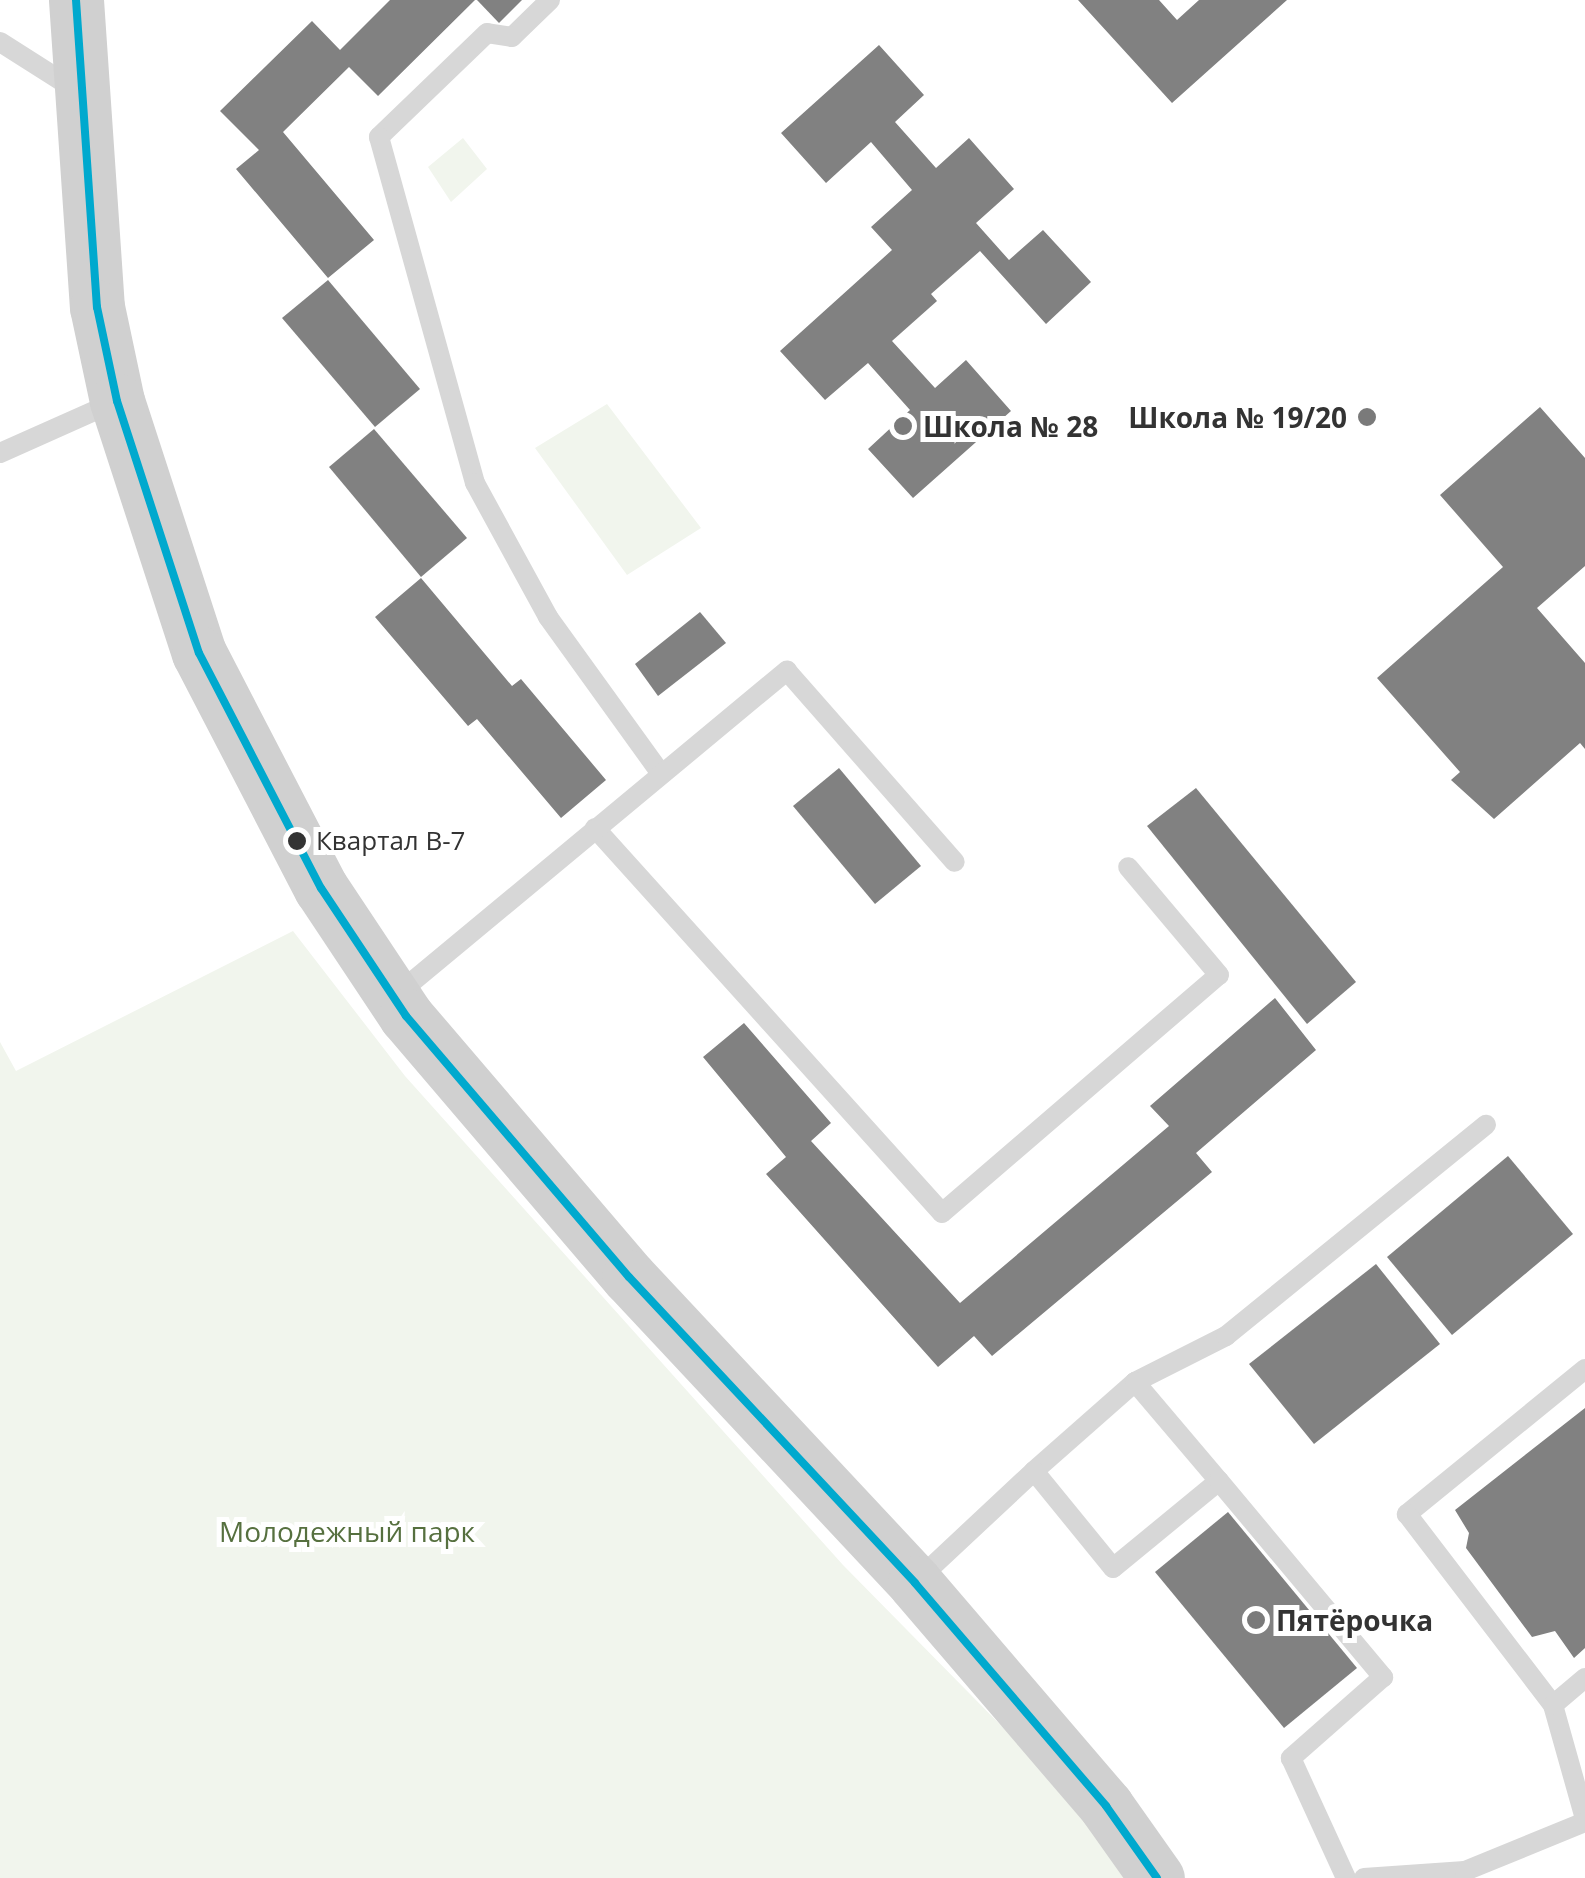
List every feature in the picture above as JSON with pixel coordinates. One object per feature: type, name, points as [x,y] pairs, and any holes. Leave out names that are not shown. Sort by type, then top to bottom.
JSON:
[{"type":"street","points":[[76,0],[78,91],[97,307],[117,401],[199,653],[299,848],[393,998],[629,1276],[914,1582],[1106,1806],[1157,1878]]},
{"type":"street","points":[[90,0],[92,95],[111,304],[158,492],[257,737],[406,986],[644,1266],[925,1574],[1112,1792],[1172,1878]]},
{"type":"lane","points":[[550,0],[512,37],[487,34],[380,137],[475,483],[548,617],[659,770]]},
{"type":"lane","points":[[0,42],[78,91]]},
{"type":"lane","points":[[0,453],[117,401]]},
{"type":"lane","points":[[406,986],[659,770],[787,671],[955,862]]},
{"type":"lane","points":[[594,828],[942,1213],[1219,975],[1128,867]]},
{"type":"lane","points":[[925,1574],[1135,1382],[1226,1336],[1486,1125]]},
{"type":"lane","points":[[1364,1878],[1465,1871],[1585,1820],[1553,1705],[1407,1514],[1585,1368]]},
{"type":"lane","points":[[1135,1382],[1384,1677],[1291,1758],[1346,1878]]},
{"type":"lane","points":[[1034,1471],[1113,1568],[1219,1481]]},
{"type":"lane","points":[[1553,1705],[1585,1678]]},
{"type":"green space","points":[[463,138],[487,169],[451,202],[428,167]]},
{"type":"green space","points":[[607,404],[701,528],[627,575],[535,448]]},
{"type":"green space","name":"Молодежный парк","points":[[293,931],[405,1076],[843,1565],[1040,1765],[1129,1878],[0,1878],[0,1042],[16,1071]]},
{"type":"building","points":[[390,0],[475,0],[378,96],[349,67],[283,132],[374,240],[328,278],[236,169],[259,150],[220,111],[312,21],[340,50]]},
{"type":"building","points":[[477,0],[522,0],[499,23]]},
{"type":"building","points":[[1078,0],[1159,0],[1177,20],[1199,0],[1287,0],[1172,103]]},
{"type":"building","points":[[879,45],[924,95],[895,122],[936,168],[969,138],[1014,189],[976,223],[1009,260],[1043,230],[1091,282],[1046,324],[980,251],[931,294],[937,301],[892,341],[935,388],[966,360],[1011,411],[913,498],[868,449],[910,410],[868,363],[825,400],[780,351],[892,250],[871,227],[912,190],[871,142],[826,183],[781,133]]},
{"type":"building","points":[[328,280],[420,389],[375,427],[282,318]]},
{"type":"building","points":[[1540,407],[1585,458],[1585,566],[1537,608],[1585,663],[1585,749],[1580,743],[1494,819],[1451,780],[1460,772],[1377,678],[1503,567],[1440,495]]},
{"type":"building","points":[[374,429],[467,538],[421,577],[329,467]]},
{"type":"building","points":[[421,578],[512,686],[521,679],[606,780],[561,818],[477,719],[468,726],[375,617]]},
{"type":"building","points":[[700,612],[726,643],[658,696],[635,664]]},
{"type":"building","points":[[839,768],[921,866],[875,904],[793,806]]},
{"type":"building","points":[[1196,788],[1356,982],[1307,1024],[1147,826]]},
{"type":"building","points":[[1275,998],[1316,1050],[1196,1153],[1212,1172],[992,1356],[974,1336],[938,1367],[766,1174],[786,1157],[703,1057],[744,1023],[831,1123],[811,1141],[960,1303],[1169,1126],[1150,1106]]},
{"type":"building","points":[[1508,1156],[1573,1234],[1452,1335],[1387,1257]]},
{"type":"building","points":[[1376,1264],[1440,1344],[1314,1444],[1249,1364]]},
{"type":"building","points":[[1585,1408],[1585,1648],[1574,1658],[1555,1631],[1532,1637],[1466,1548],[1469,1533],[1455,1510]]},
{"type":"building","name":"Пятёрочка","points":[[1228,1512],[1357,1668],[1284,1728],[1155,1572]]},
{"type":"transit line","points":[[76,0],[97,307],[117,401],[199,653],[321,888],[406,1016],[629,1277],[915,1583],[1106,1806],[1157,1878]]},
{"type":"place","name":"Школа № 19/20","points":[[1367,417]]},
{"type":"place","name":"Школа № 28","points":[[903,426]]},
{"type":"place","name":"Квартал В-7","points":[[297,841]]},
{"type":"place","name":"Пятёрочка","points":[[1256,1620]]}]
